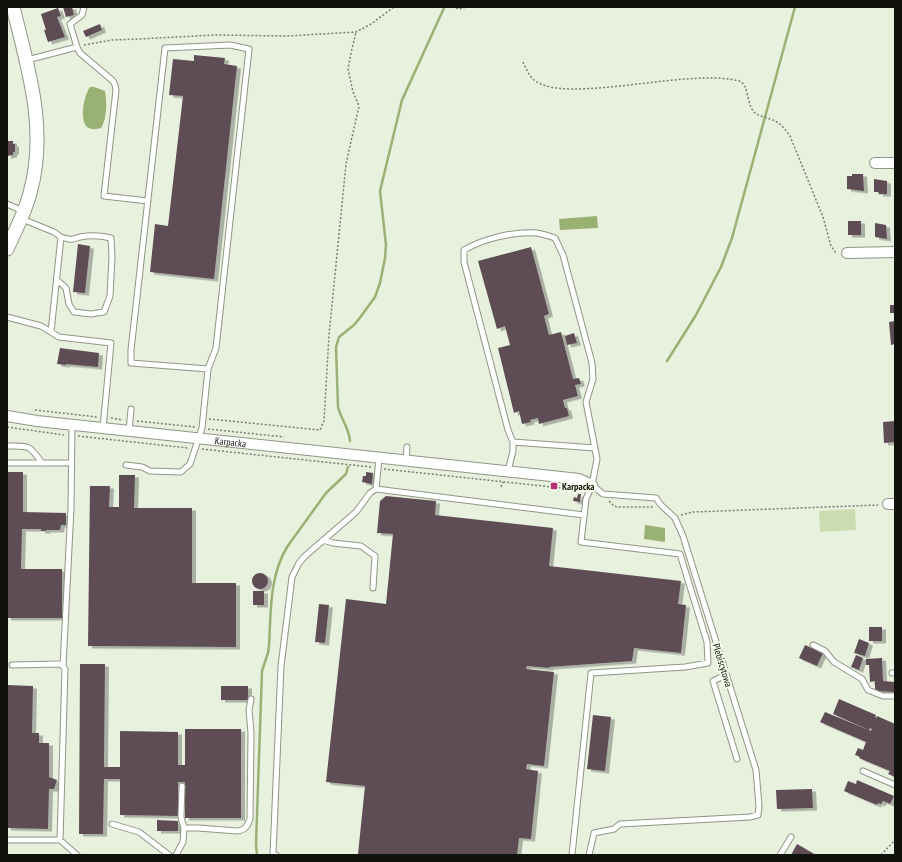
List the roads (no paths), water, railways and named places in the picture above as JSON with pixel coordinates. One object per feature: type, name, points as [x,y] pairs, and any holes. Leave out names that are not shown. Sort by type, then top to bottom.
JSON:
[{"type":"street","points":[[7,249],[22,215],[33,182],[37,155],[38,131],[34,93],[13,7]]},
{"type":"street","points":[[875,163],[895,163]]},
{"type":"street","points":[[847,253],[895,252]]},
{"type":"street","name":"Karpacka","points":[[7,416],[72,425],[579,479],[592,485]]},
{"type":"lane","points":[[84,7],[82,15],[70,24],[77,46],[80,53],[115,85],[116,90],[104,196],[148,201]]},
{"type":"lane","points":[[26,60],[77,46]]},
{"type":"lane","points":[[126,465],[142,467],[150,471],[181,472],[190,464],[195,449],[203,419],[208,369],[216,348],[249,49],[230,46],[165,48],[131,350],[131,363],[208,369]]},
{"type":"lane","points":[[7,204],[22,215],[61,237],[71,240],[83,236],[112,238],[110,296],[104,312],[92,314],[74,312],[69,304],[66,288],[57,280]]},
{"type":"lane","points":[[508,471],[513,451],[513,442],[508,430],[464,262],[464,250],[473,244],[510,234],[537,234],[555,238],[563,255],[592,362],[593,379],[586,402],[597,459],[592,485],[586,499],[581,542],[680,554],[707,642],[708,663],[685,667],[591,673],[572,855]]},
{"type":"lane","points":[[51,332],[61,237]]},
{"type":"lane","points":[[7,317],[41,326],[59,338],[111,343],[103,428]]},
{"type":"lane","points":[[129,431],[131,409]]},
{"type":"lane","points":[[60,840],[64,666],[71,508],[72,425]]},
{"type":"lane","points":[[513,442],[595,448]]},
{"type":"lane","points":[[7,446],[26,446],[31,448],[42,463]]},
{"type":"lane","points":[[406,460],[407,447]]},
{"type":"lane","points":[[376,489],[379,458]]},
{"type":"lane","points":[[7,463],[71,463]]},
{"type":"lane","name":"Karpacka","points":[[592,485],[603,494],[656,498],[675,518]]},
{"type":"lane","points":[[276,855],[273,854],[281,666],[292,577],[299,563],[305,556],[356,512],[370,493],[376,489],[584,515]]},
{"type":"lane","name":"Plebiscytowa","points":[[588,855],[594,833],[614,829],[620,824],[750,817],[758,815],[759,806],[756,770],[675,518]]},
{"type":"lane","points":[[323,540],[333,544],[361,546],[375,556],[373,588]]},
{"type":"lane","points":[[813,645],[825,651],[834,662],[862,679],[868,690],[883,696],[895,696]]},
{"type":"lane","points":[[12,665],[60,664],[64,666]]},
{"type":"lane","points":[[726,675],[713,681],[737,759]]},
{"type":"lane","points":[[184,828],[237,831],[243,830],[248,826],[250,819],[250,699]]},
{"type":"lane","points":[[863,771],[895,785]]},
{"type":"lane","points":[[176,855],[183,842],[184,828],[181,817],[182,786]]},
{"type":"lane","points":[[112,824],[139,832],[169,855]]},
{"type":"lane","points":[[780,855],[791,837]]},
{"type":"lane","points":[[7,840],[60,840],[77,855]]},
{"type":"waterway","points":[[667,361],[696,315],[721,267],[732,238],[795,7]]},
{"type":"waterway","points":[[350,441],[338,407],[336,347],[339,337],[354,325],[375,297],[380,283],[386,245],[380,191],[402,100],[444,8]]},
{"type":"waterway","points":[[257,855],[256,844],[262,671],[268,653],[272,595],[277,570],[287,547],[326,493],[346,474],[348,467]]},
{"type":"place","name":"Karpacka","points":[[554,486]]}]
